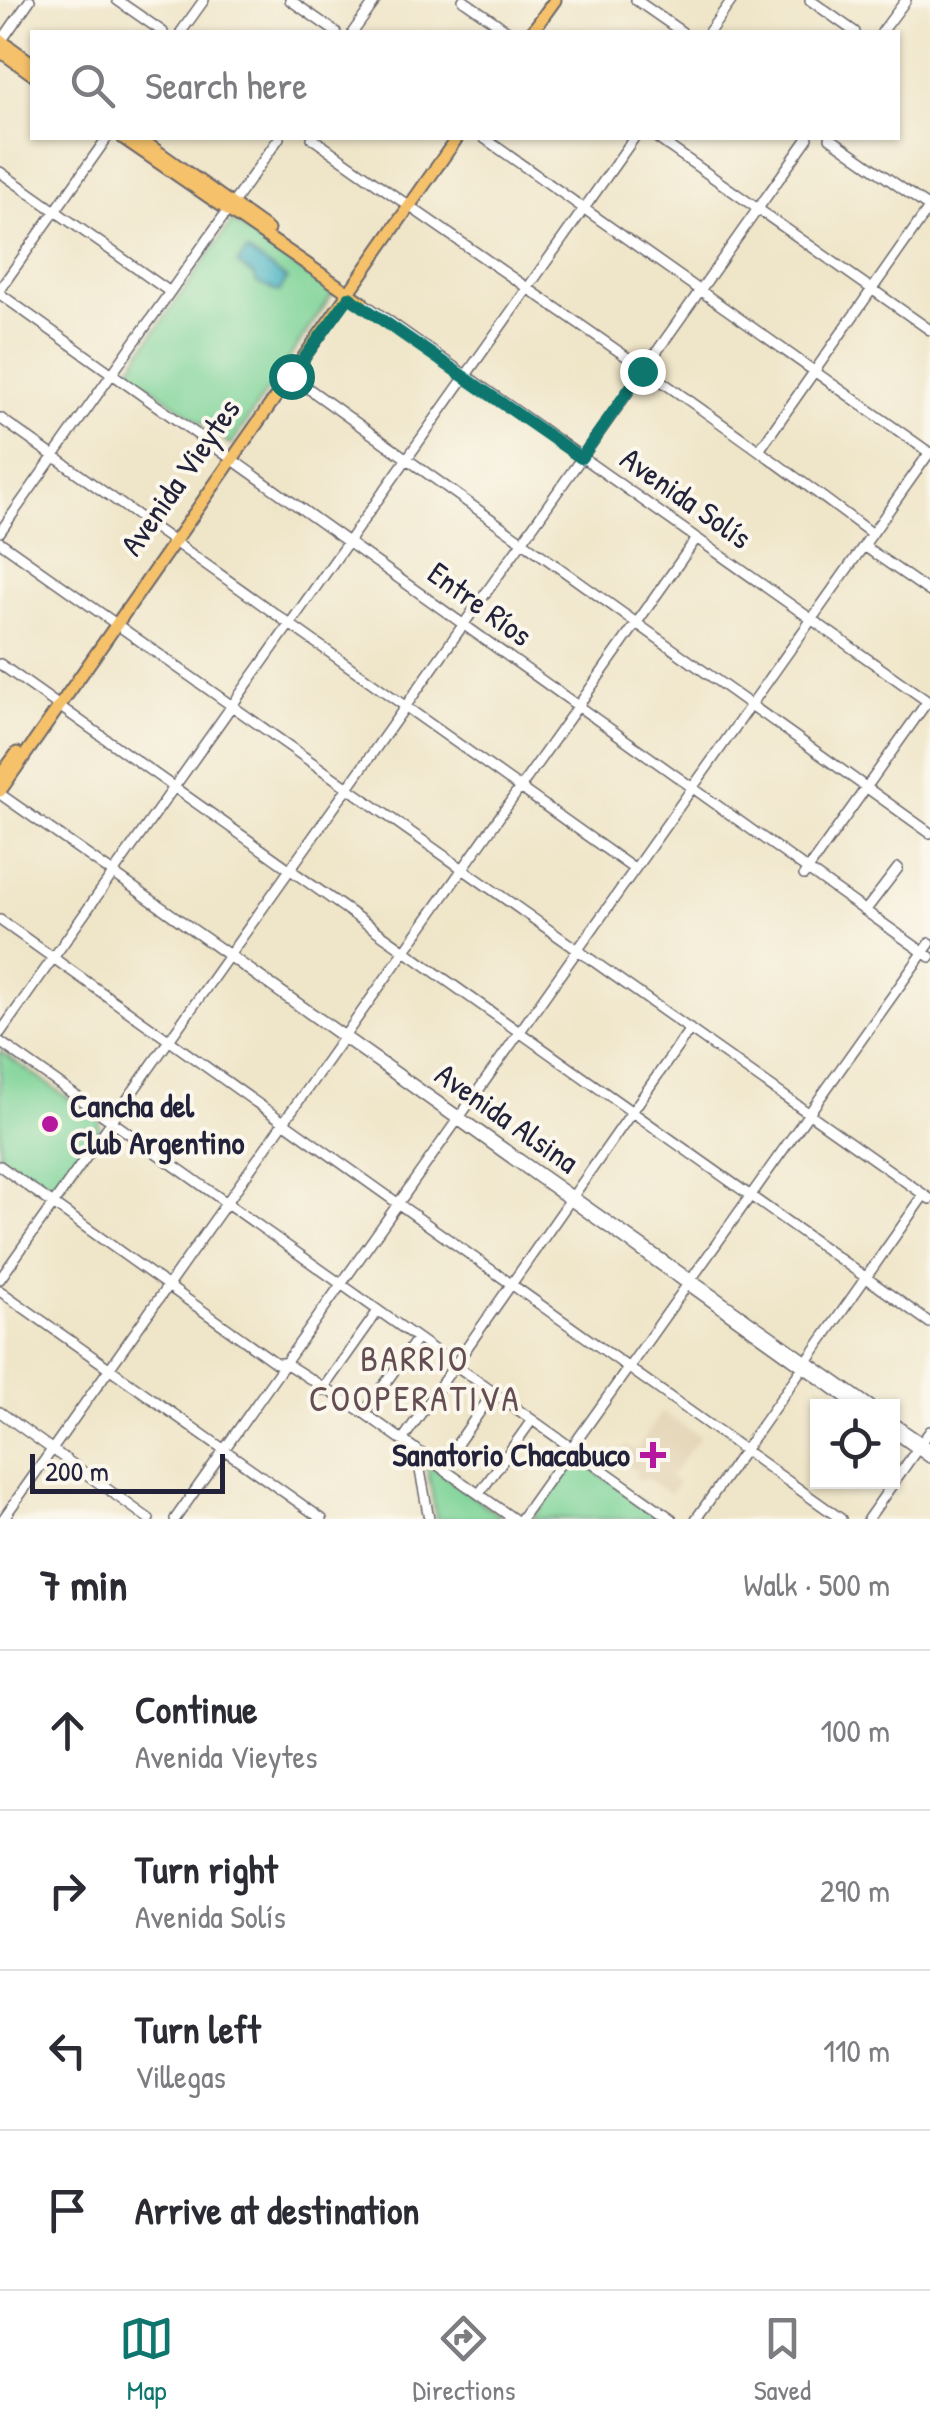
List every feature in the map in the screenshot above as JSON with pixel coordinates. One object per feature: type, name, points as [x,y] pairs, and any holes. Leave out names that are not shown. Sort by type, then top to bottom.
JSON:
[{"type":"main road","points":[[533,30],[555,0]]},
{"type":"main road","points":[[0,41],[30,62]]},
{"type":"main road","points":[[0,51],[30,73]]},
{"type":"main road","name":"Avenida Solís","points":[[126,140],[230,206]]},
{"type":"main road","name":"Avenida Solís","points":[[142,140],[362,302]]},
{"type":"main road","points":[[350,290],[456,140]]},
{"type":"main road","name":"Avenida Vieytes","points":[[0,776],[350,290]]},
{"type":"main road","name":"Avenida Vieytes","points":[[232,457],[350,290]]},
{"type":"main road","name":"Avenida Vieytes","points":[[0,793],[56,703]]},
{"type":"street","points":[[0,41],[30,0]]},
{"type":"street","points":[[118,0],[160,30]]},
{"type":"street","points":[[182,30],[204,0]]},
{"type":"street","points":[[290,0],[333,30]]},
{"type":"street","points":[[354,30],[376,0]]},
{"type":"street","points":[[463,0],[506,30]]},
{"type":"street","points":[[636,0],[679,30]]},
{"type":"street","points":[[710,30],[732,0]]},
{"type":"street","points":[[810,0],[852,30]]},
{"type":"street","points":[[884,30],[906,0]]},
{"type":"street","points":[[0,292],[106,140]]},
{"type":"street","points":[[0,532],[278,140]]},
{"type":"street","points":[[315,140],[642,371],[760,448],[872,534]]},
{"type":"street","points":[[175,1519],[930,453],[487,140]]},
{"type":"street","points":[[0,1033],[633,140]]},
{"type":"street","points":[[660,140],[930,330]]},
{"type":"street","points":[[0,1279],[807,140]]},
{"type":"street","points":[[760,448],[930,208],[833,140]]},
{"type":"street","points":[[0,172],[170,292]]},
{"type":"street","name":"Entre Ríos","points":[[0,292],[927,955]]},
{"type":"street","name":"Avenida Solís","points":[[362,302],[929,703]]},
{"type":"street","points":[[291,376],[930,833]]},
{"type":"street","points":[[0,418],[634,869]]},
{"type":"street","points":[[3,1519],[696,539]]},
{"type":"street","points":[[0,542],[927,1197],[696,1519]]},
{"type":"street","points":[[864,546],[930,592]]},
{"type":"street","points":[[0,664],[930,1323]]},
{"type":"street","points":[[806,872],[929,703]]},
{"type":"street","name":"Avenida Alsina","points":[[0,793],[849,1399]]},
{"type":"street","points":[[865,911],[898,868]]},
{"type":"street","points":[[0,920],[841,1519]]},
{"type":"street","points":[[0,1166],[276,1363],[285,1363],[322,1390],[364,1413],[518,1519],[809,1112],[927,955],[930,943]]},
{"type":"street","points":[[403,1439],[690,1028]]},
{"type":"street","points":[[0,1042],[672,1519]]},
{"type":"street","points":[[0,1290],[322,1519]]},
{"type":"street","points":[[322,1390],[378,1311]]},
{"type":"street","points":[[364,1413],[417,1339]]},
{"type":"street","name":"Avenida Alsina","points":[[805,1365],[860,1399]]},
{"type":"street","points":[[441,1466],[493,1393]]},
{"type":"street","points":[[0,1412],[149,1519]]},
{"type":"street","points":[[479,1494],[532,1420]]},
{"type":"street","points":[[900,1428],[923,1446],[930,1458]]},
{"type":"street","points":[[868,1519],[923,1446],[930,1430]]},
{"type":"street","points":[[900,1435],[923,1446]]},
{"type":"street","points":[[416,1449],[429,1519]]},
{"type":"shaded area","name":"Sanatorio Chacabuco","points":[[662,1412],[700,1436],[670,1477],[678,1483],[670,1494],[646,1478],[642,1482],[635,1477],[637,1472],[618,1458],[626,1445],[636,1451]]},
{"type":"green space","points":[[232,221],[333,293],[231,445],[128,370]]},
{"type":"green space","name":"Cancha del Club Argentino","points":[[0,1051],[99,1119],[100,1130],[57,1192],[47,1194],[0,1160]]},
{"type":"green space","points":[[578,1458],[665,1519],[532,1519]]},
{"type":"green space","points":[[431,1465],[504,1519],[436,1519],[427,1467]]},
{"type":"water","points":[[247,251],[287,279],[279,292],[257,283],[255,276],[237,264]]},
{"type":"place","name":"Cancha del Club Argentino","points":[[50,1124]]},
{"type":"place","name":"Sanatorio Chacabuco","points":[[653,1455]]},
{"type":"district","name":"BARRIO COOPERATIVA","points":[[415,1379]]},
{"type":"route","points":[[291,376],[349,297],[362,302],[581,458],[642,371]]}]
